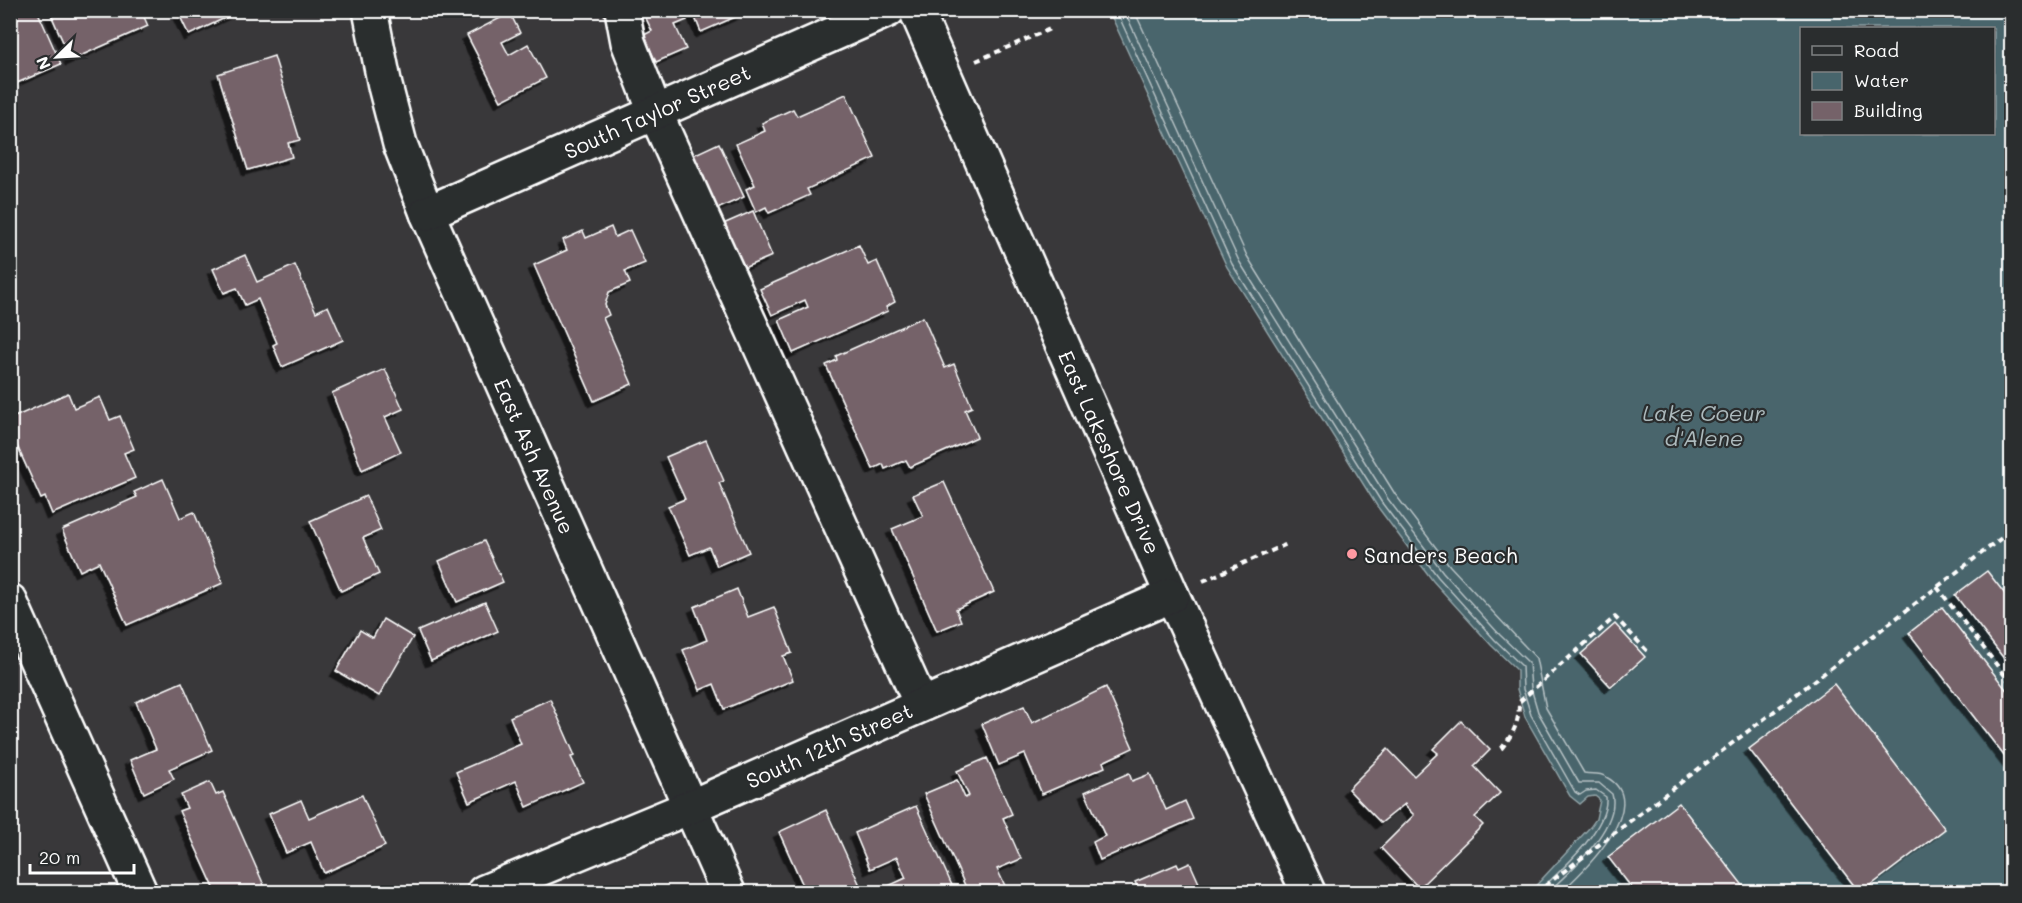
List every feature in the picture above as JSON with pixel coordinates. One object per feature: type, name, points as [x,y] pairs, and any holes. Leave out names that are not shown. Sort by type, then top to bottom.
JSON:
[{"type":"street","name":"East Ash Avenue","points":[[370,10],[384,86],[400,144],[427,213],[728,892]]},
{"type":"street","points":[[622,10],[628,42],[655,112],[921,704]]},
{"type":"street","name":"South Taylor Street","points":[[427,213],[888,10]]},
{"type":"street","name":"East Lakeshore Drive","points":[[915,10],[1173,595],[1308,892]]},
{"type":"street","name":"South 12th Street","points":[[484,892],[690,807],[1173,595]]},
{"type":"street","points":[[10,601],[140,892]]},
{"type":"path","points":[[945,75],[1050,28]]},
{"type":"path","points":[[1537,892],[2012,530]]},
{"type":"path","points":[[1173,595],[1287,544]]},
{"type":"path","points":[[1937,587],[2012,685]]},
{"type":"path","points":[[1501,749],[1513,733],[1519,719],[1519,702],[1616,616],[1650,653]]},
{"type":"water","name":"Lake Coeur d'Alene","points":[[1109,11],[2011,11],[2011,892],[1530,892],[1591,826],[1596,819],[1600,800],[1595,796],[1588,797],[1580,804],[1570,796],[1525,717],[1517,689],[1517,670],[1433,581],[1377,506],[1227,267]]},
{"type":"building","points":[[13,10],[37,10],[61,64],[10,86],[10,22],[17,19]]},
{"type":"building","points":[[49,10],[141,10],[148,26],[71,60]]},
{"type":"building","points":[[177,10],[242,10],[189,35]]},
{"type":"building","points":[[642,10],[683,10],[687,20],[675,25],[686,49],[656,62],[644,35],[652,31]]},
{"type":"building","points":[[692,10],[751,10],[701,32]]},
{"type":"building","points":[[510,13],[520,33],[502,42],[509,55],[528,44],[546,78],[501,101],[467,35]]},
{"type":"building","points":[[274,56],[300,140],[288,143],[292,157],[248,170],[218,74]]},
{"type":"building","points":[[846,94],[875,158],[807,189],[810,195],[769,213],[766,207],[756,212],[746,189],[755,185],[736,144],[765,131],[762,123],[793,109],[797,116]]},
{"type":"building","points":[[719,143],[744,197],[715,210],[691,156]]},
{"type":"building","points":[[753,211],[772,256],[741,269],[721,225]]},
{"type":"building","points":[[611,227],[615,237],[630,230],[645,263],[625,271],[630,283],[609,292],[605,305],[609,315],[603,318],[632,384],[594,401],[534,265],[567,250],[563,240],[583,231],[586,238]]},
{"type":"building","points":[[859,245],[868,265],[877,261],[895,302],[886,307],[888,311],[793,353],[779,320],[808,307],[805,300],[772,315],[760,289]]},
{"type":"building","points":[[245,255],[257,282],[295,265],[316,312],[328,306],[343,340],[282,367],[273,345],[277,343],[258,299],[245,305],[237,288],[224,293],[213,269]]},
{"type":"building","points":[[923,317],[945,368],[954,364],[972,407],[965,410],[977,437],[910,467],[906,460],[885,469],[883,464],[873,469],[826,365],[837,360],[836,356]]},
{"type":"building","points":[[385,369],[403,409],[385,417],[401,452],[362,470],[332,393]]},
{"type":"building","points":[[68,393],[74,408],[100,397],[110,420],[120,416],[134,449],[124,453],[135,478],[52,514],[45,497],[41,499],[10,430],[10,419]]},
{"type":"building","points":[[706,440],[724,481],[719,483],[749,552],[717,566],[709,547],[690,555],[668,506],[685,499],[666,457]]},
{"type":"building","points":[[163,479],[180,518],[194,512],[223,583],[127,625],[99,562],[80,571],[62,530],[137,497],[134,492]]},
{"type":"building","points":[[944,482],[994,592],[956,609],[961,621],[937,631],[892,529],[923,516],[913,495]]},
{"type":"building","points":[[366,496],[381,530],[363,538],[379,574],[341,591],[310,521]]},
{"type":"building","points":[[484,541],[503,582],[457,602],[439,561]]},
{"type":"building","points":[[1987,571],[2012,603],[2012,669],[1955,595]]},
{"type":"building","points":[[737,589],[748,617],[774,607],[792,653],[783,656],[793,680],[724,709],[714,684],[700,690],[683,650],[707,640],[694,607]]},
{"type":"building","points":[[485,602],[498,631],[431,661],[418,631]]},
{"type":"building","points":[[1942,607],[2012,697],[2012,766],[1909,633]]},
{"type":"building","points":[[383,619],[413,637],[379,696],[336,671],[360,630],[373,638]]},
{"type":"building","points":[[1615,624],[1645,657],[1611,687],[1581,654]]},
{"type":"building","points":[[182,682],[212,750],[169,769],[174,779],[144,793],[130,760],[156,749],[136,702]]},
{"type":"building","points":[[1834,684],[1945,829],[1862,892],[1859,892],[1749,749]]},
{"type":"building","points":[[1106,687],[1133,748],[1103,762],[1105,767],[1042,794],[1025,754],[999,765],[982,724],[1024,706],[1032,723]]},
{"type":"building","points":[[550,699],[575,756],[571,757],[583,782],[527,807],[516,781],[469,802],[456,772],[521,744],[510,717]]},
{"type":"building","points":[[1461,721],[1490,750],[1474,766],[1500,793],[1475,817],[1483,825],[1419,888],[1381,848],[1414,815],[1404,805],[1406,803],[1381,823],[1348,789],[1388,749],[1414,776],[1438,753],[1433,749]]},
{"type":"building","points":[[987,758],[1012,814],[1003,818],[1021,859],[997,869],[1008,892],[968,892],[924,794],[957,780],[965,798],[969,796],[957,771]]},
{"type":"building","points":[[1129,773],[1132,781],[1150,774],[1166,810],[1185,801],[1193,819],[1100,860],[1093,842],[1105,836],[1085,792]]},
{"type":"building","points":[[210,782],[216,795],[223,792],[267,892],[216,892],[179,811],[187,808],[181,795]]},
{"type":"building","points":[[362,795],[385,846],[324,873],[311,842],[286,853],[269,814],[301,800],[309,818]]},
{"type":"building","points":[[1679,803],[1748,892],[1635,892],[1608,857]]},
{"type":"building","points":[[916,806],[955,892],[891,892],[888,886],[906,878],[897,857],[870,869],[855,833]]},
{"type":"building","points":[[826,810],[863,892],[806,892],[779,832]]},
{"type":"building","points":[[1190,863],[1203,892],[1140,892],[1135,882],[1177,864],[1179,868]]},
{"type":"place","name":"Sanders Beach","points":[[1352,554]]}]
